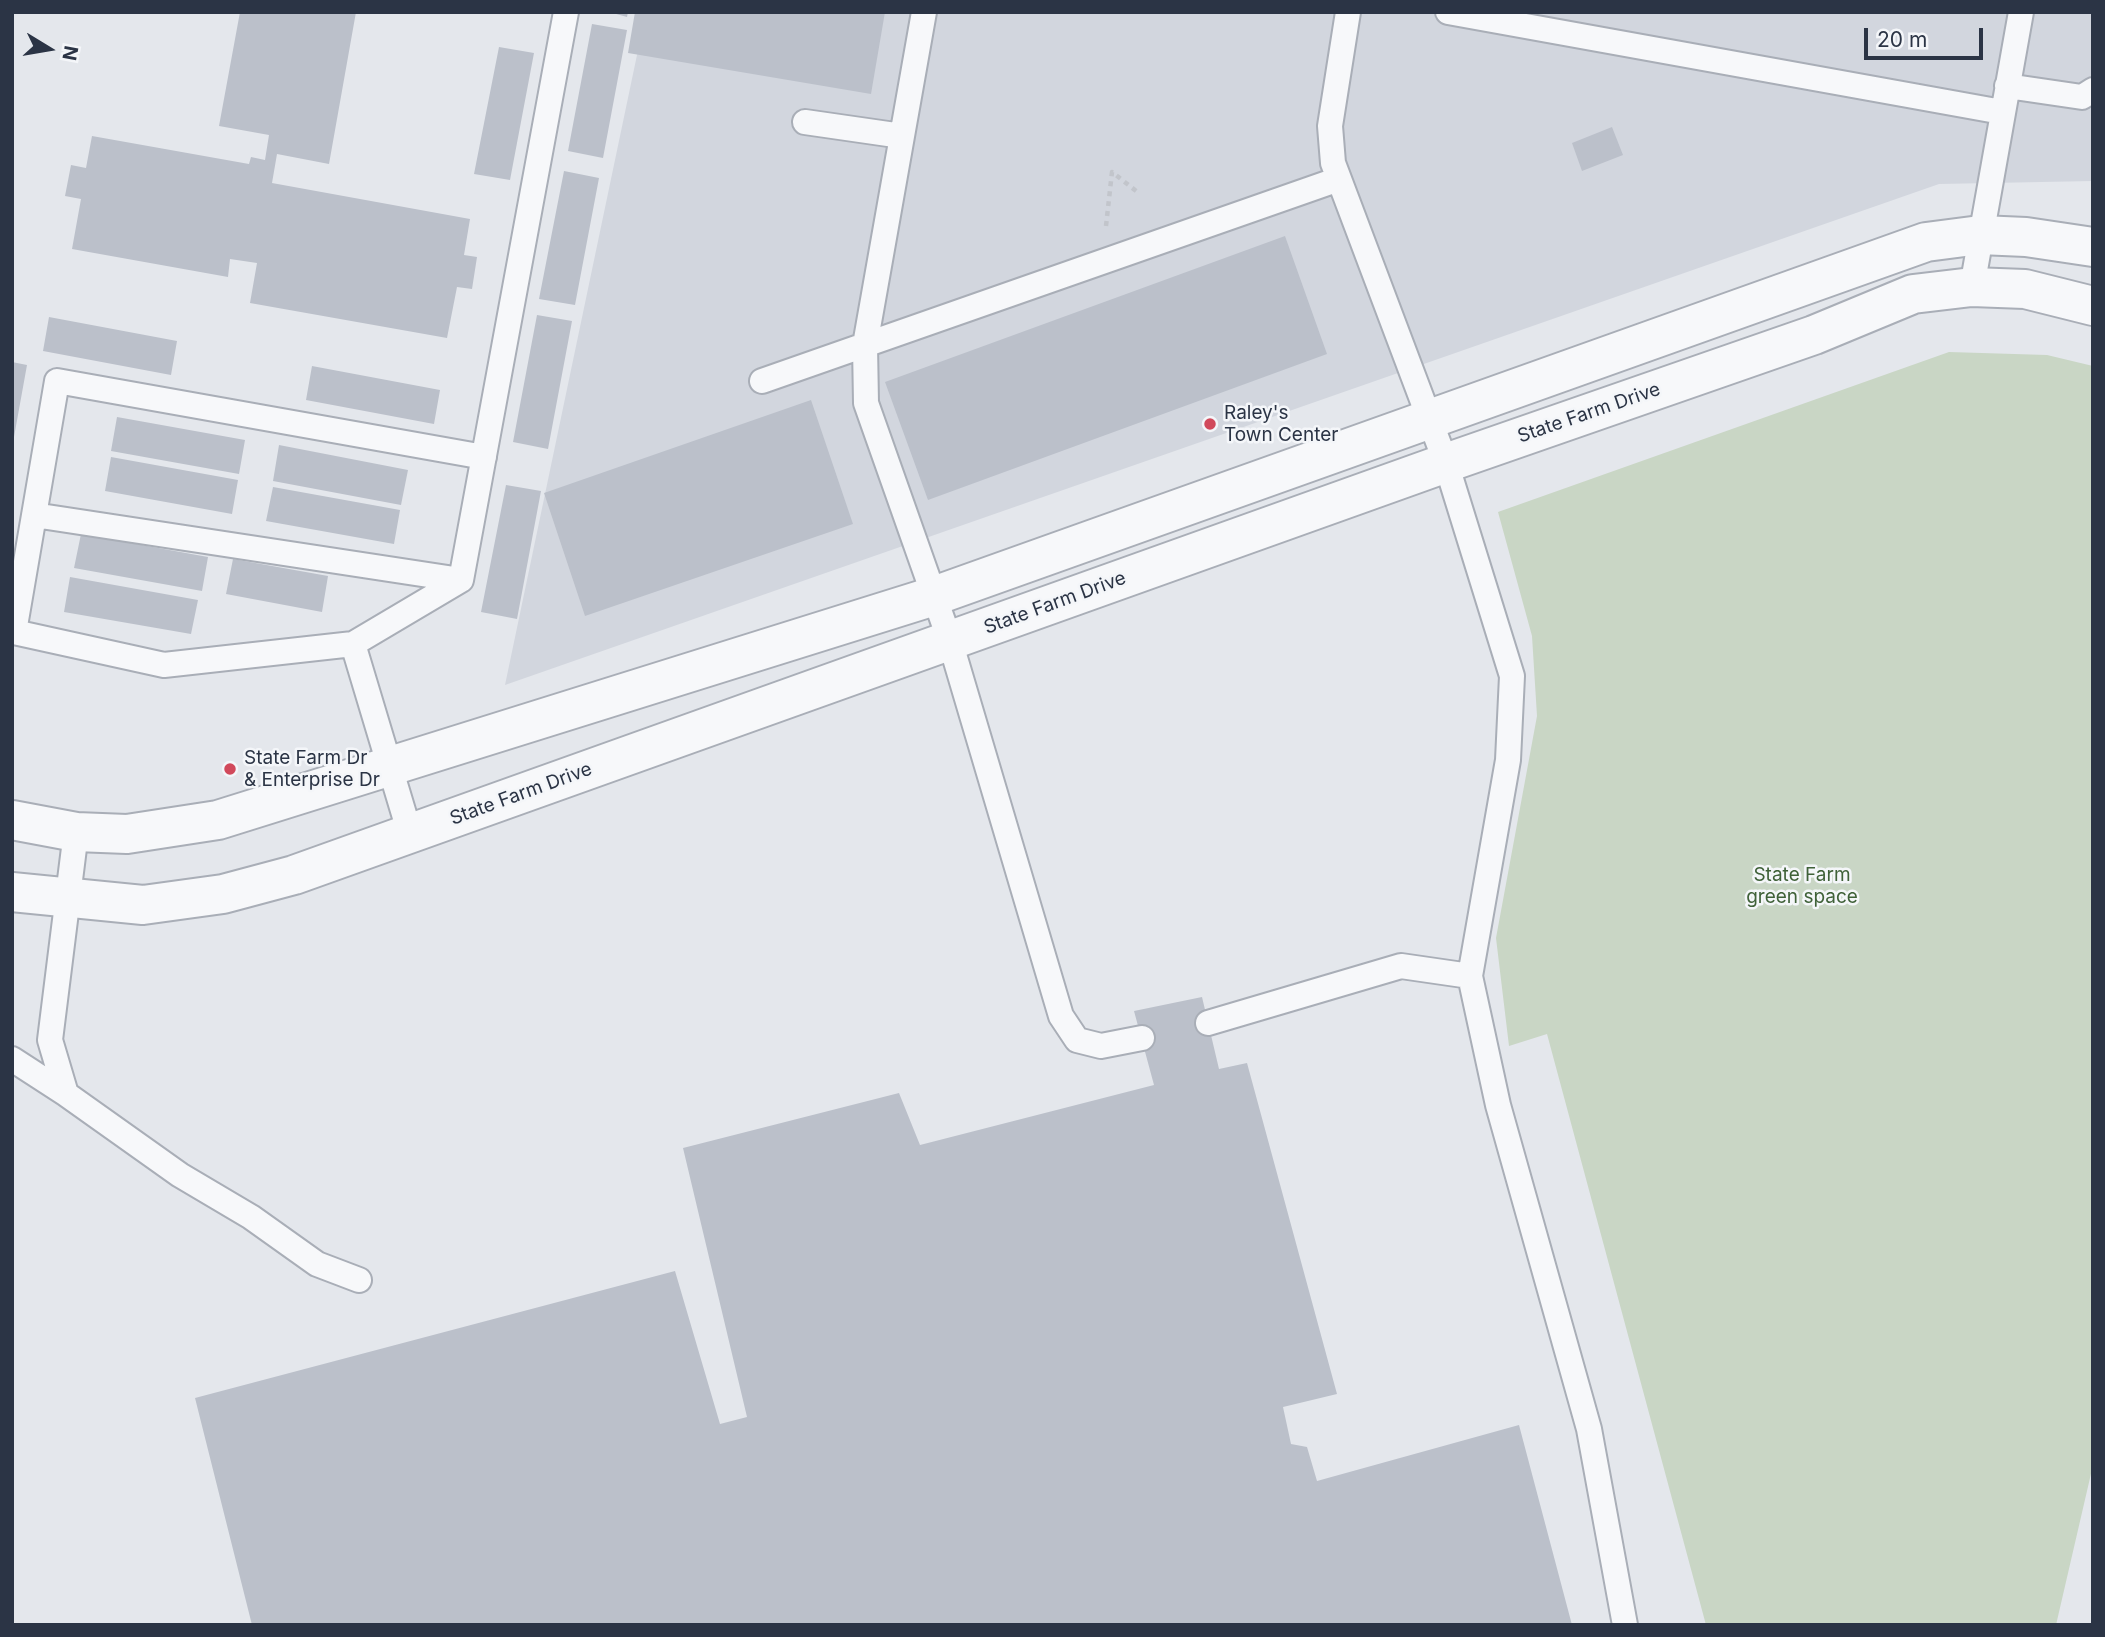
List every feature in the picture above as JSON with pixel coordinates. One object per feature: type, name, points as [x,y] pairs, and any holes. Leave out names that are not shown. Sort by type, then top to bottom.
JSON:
[{"type":"street","points":[[12,820],[76,832],[127,834],[218,820],[934,596],[1926,242],[1980,235],[2026,237],[2093,247]]},
{"type":"street","name":"State Farm Drive","points":[[12,892],[143,905],[223,894],[294,874],[1446,463],[1814,335],[1913,294],[1972,287],[2025,289],[2093,306]]},
{"type":"lane","points":[[484,457],[57,381],[14,632],[164,665],[353,644],[461,580],[484,457],[566,12]]},
{"type":"lane","points":[[924,12],[865,345],[866,402],[950,641],[1061,1016],[1077,1040],[1101,1046],[1142,1038]]},
{"type":"lane","points":[[1348,12],[1330,126],[1333,163],[1426,419],[1446,463],[1512,676],[1508,760],[1471,976],[1498,1105],[1590,1429],[1625,1625]]},
{"type":"lane","points":[[1448,12],[2002,112]]},
{"type":"lane","points":[[1972,287],[2021,12]]},
{"type":"lane","points":[[2007,86],[2089,96]]},
{"type":"lane","points":[[805,122],[902,136]]},
{"type":"lane","points":[[762,381],[1339,180]]},
{"type":"lane","points":[[34,515],[461,580]]},
{"type":"lane","points":[[353,644],[410,834]]},
{"type":"lane","points":[[66,1094],[50,1040],[76,832]]},
{"type":"lane","points":[[1208,1023],[1401,966],[1471,976]]},
{"type":"lane","points":[[12,1059],[180,1175],[251,1217],[317,1264],[359,1280]]},
{"type":"shaded area","points":[[646,12],[2093,12],[2093,181],[1939,184],[505,685]]},
{"type":"green space","name":"State Farm green space","points":[[1949,352],[2047,355],[2093,366],[2093,1465],[2056,1625],[1706,1625],[1547,1034],[1509,1046],[1496,938],[1537,716],[1532,636],[1498,512]]},
{"type":"building","points":[[240,12],[356,12],[329,164],[277,154],[272,183],[470,219],[464,255],[477,257],[472,289],[457,287],[447,338],[250,303],[257,263],[230,259],[228,277],[72,249],[81,199],[65,196],[71,165],[86,168],[92,136],[249,164],[251,157],[265,160],[269,135],[219,126]]},
{"type":"building","points":[[609,12],[628,12],[627,17]]},
{"type":"building","points":[[635,12],[885,12],[871,94],[628,53]]},
{"type":"building","points":[[592,24],[627,30],[603,158],[568,151]]},
{"type":"building","points":[[499,47],[534,53],[510,180],[474,174]]},
{"type":"building","points":[[1612,127],[1623,155],[1582,171],[1572,143]]},
{"type":"building","points":[[564,171],[599,178],[575,305],[539,299]]},
{"type":"building","points":[[1285,236],[1327,354],[928,500],[885,382]]},
{"type":"building","points":[[537,315],[572,321],[548,449],[513,442]]},
{"type":"building","points":[[49,317],[177,341],[171,375],[43,351]]},
{"type":"building","points":[[12,362],[27,365],[14,437],[12,436]]},
{"type":"building","points":[[312,366],[440,390],[434,424],[306,400]]},
{"type":"building","points":[[811,400],[853,524],[585,616],[544,493]]},
{"type":"building","points":[[117,417],[245,440],[239,474],[111,451]]},
{"type":"building","points":[[279,445],[408,470],[401,505],[273,481]]},
{"type":"building","points":[[111,457],[238,480],[232,514],[105,491]]},
{"type":"building","points":[[506,485],[541,491],[517,619],[481,612]]},
{"type":"building","points":[[273,487],[400,510],[394,544],[266,521]]},
{"type":"building","points":[[81,534],[208,557],[202,591],[74,568]]},
{"type":"building","points":[[233,559],[328,576],[322,612],[226,594]]},
{"type":"building","points":[[70,577],[198,600],[191,634],[64,612]]},
{"type":"building","points":[[1202,997],[1219,1069],[1247,1063],[1337,1394],[1283,1407],[1291,1444],[1307,1447],[1317,1481],[1519,1425],[1572,1625],[252,1625],[195,1398],[675,1271],[720,1424],[747,1417],[683,1148],[899,1093],[920,1145],[1154,1085],[1134,1011]]},
{"type":"place","name":"Raley's Town Center","points":[[1210,424]]},
{"type":"place","name":"State Farm Dr & Enterprise Dr","points":[[230,769]]}]
